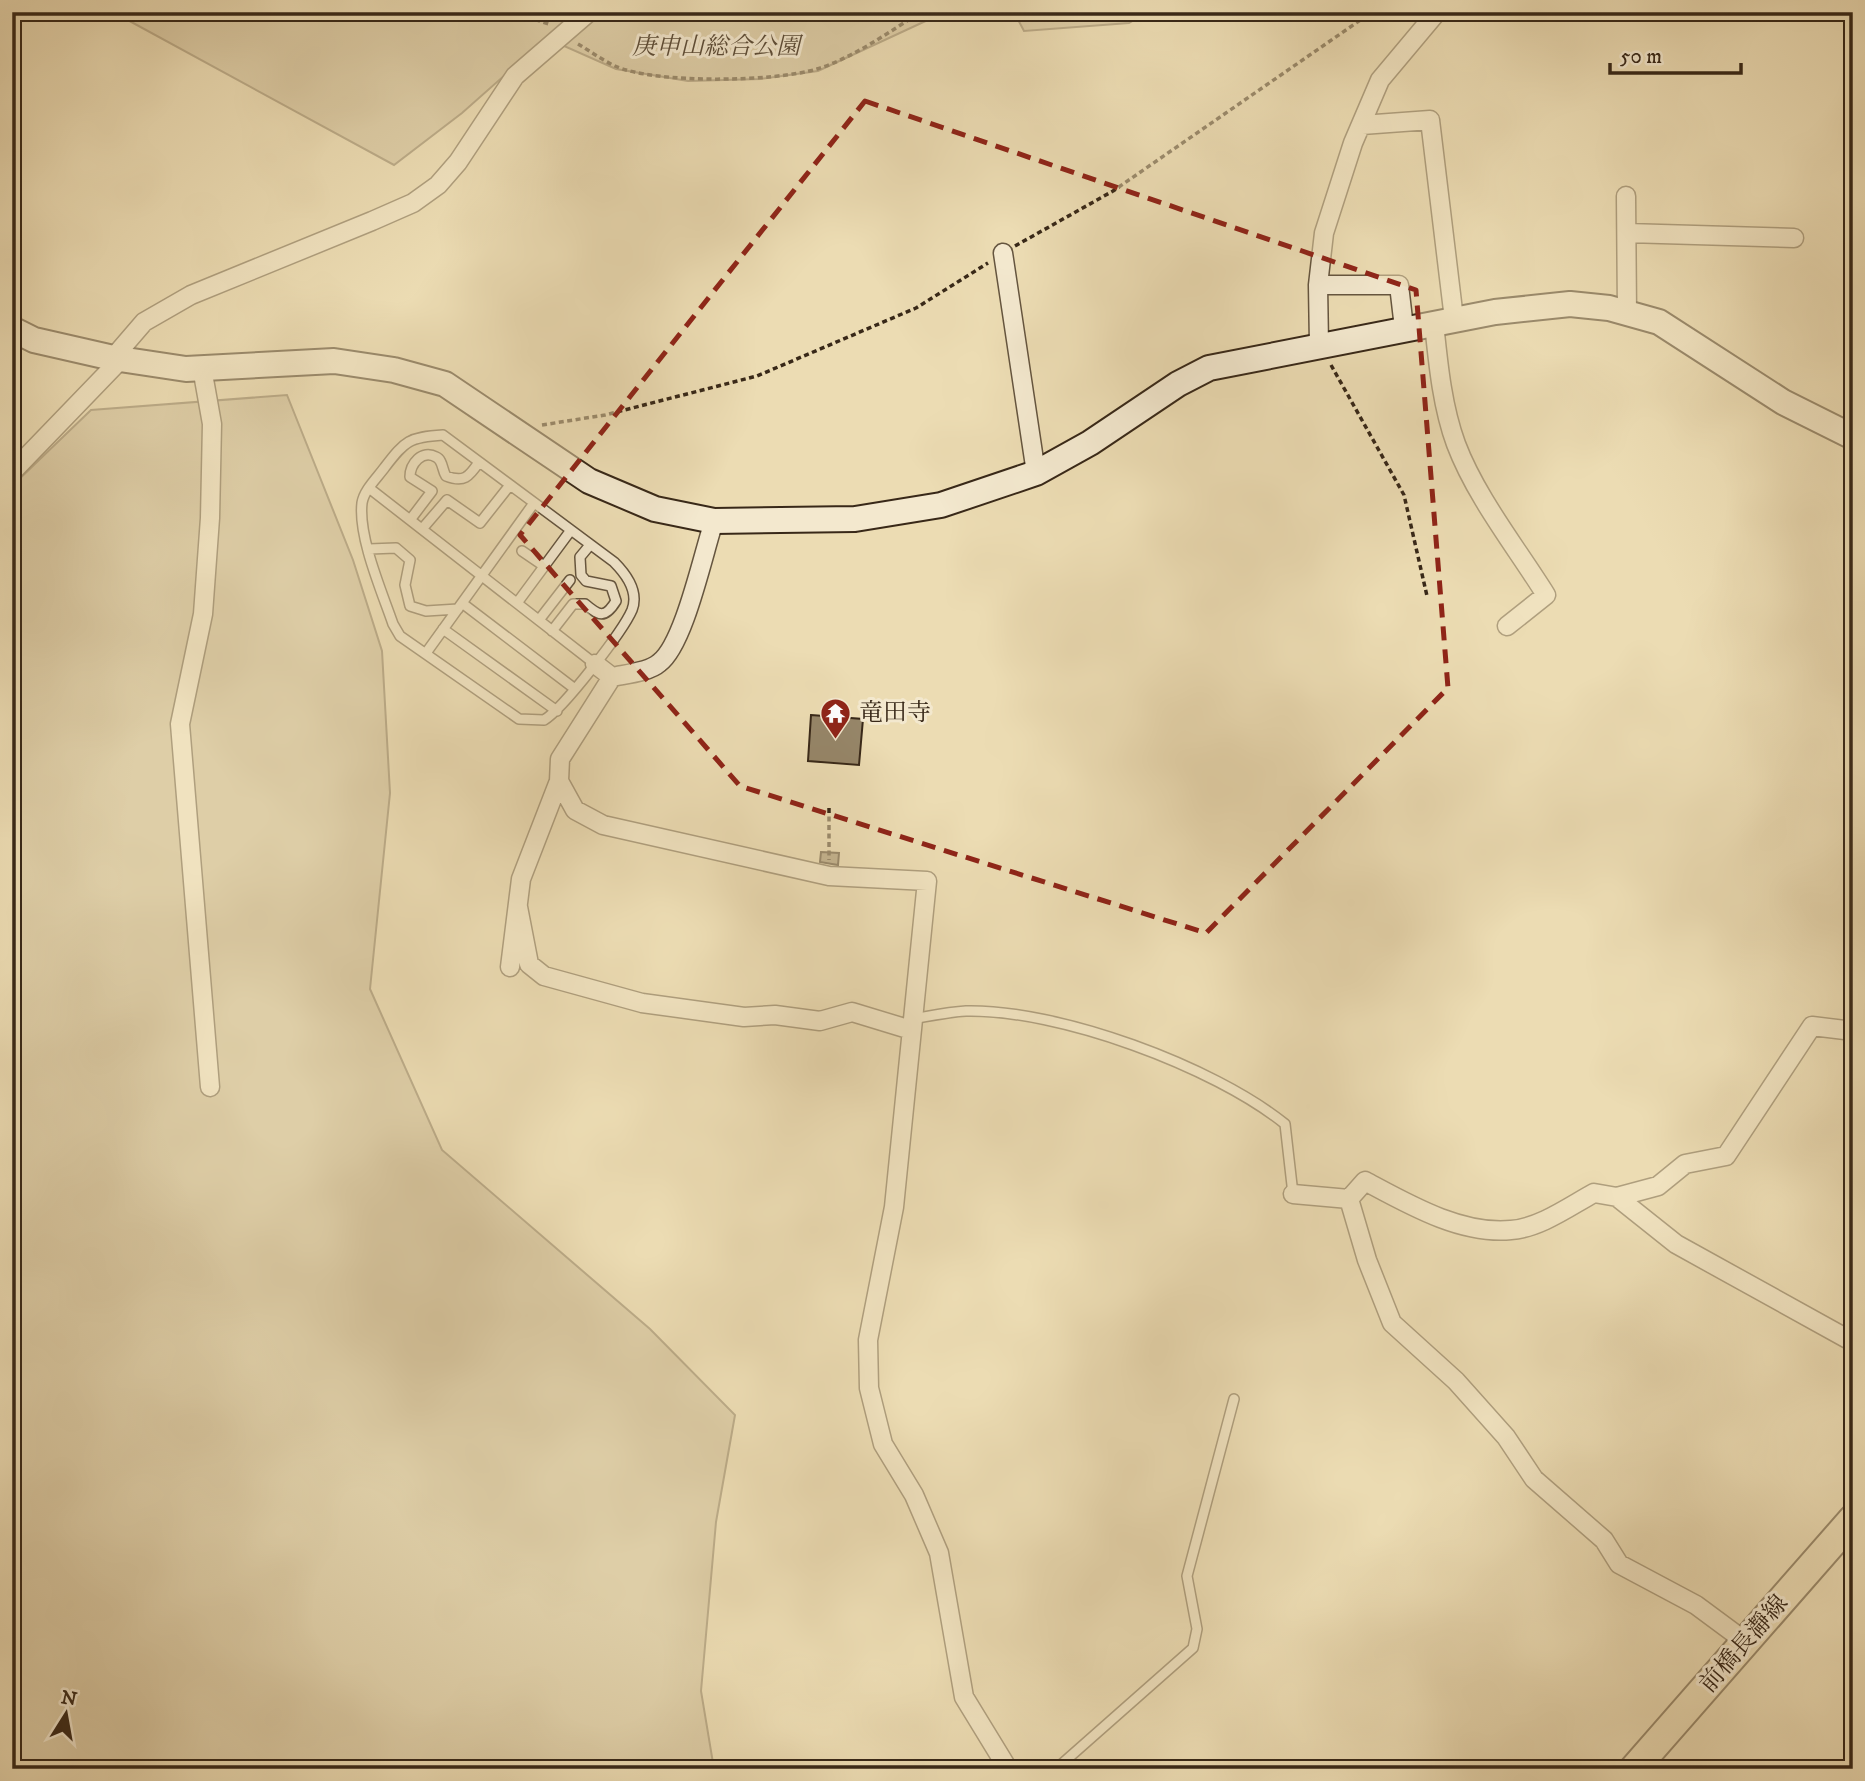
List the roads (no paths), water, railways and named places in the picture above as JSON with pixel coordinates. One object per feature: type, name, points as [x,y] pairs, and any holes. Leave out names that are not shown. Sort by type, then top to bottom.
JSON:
[{"type":"main road","name":"前橋長瀞線","points":[[1634,1769],[1853,1519]]},
{"type":"street","points":[[12,472],[117,359],[144,322],[191,295],[372,221],[413,203],[429,191],[458,162],[515,76],[589,12]]},
{"type":"street","points":[[1319,345],[1318,285],[1324,233],[1353,143],[1380,80],[1437,12]]},
{"type":"street","points":[[1362,125],[1430,120],[1444,321],[1440,373],[1456,443],[1480,490],[1546,595],[1507,626]]},
{"type":"street","points":[[1626,196],[1627,313]]},
{"type":"street","points":[[1627,233],[1794,238]]},
{"type":"street","points":[[1003,253],[1036,473]]},
{"type":"street","points":[[1318,285],[1399,285],[1404,328]]},
{"type":"street","points":[[12,329],[34,340],[117,359],[186,369],[334,361],[394,370],[445,384],[516,429],[589,481],[656,509],[714,521],[855,519],[941,505],[1036,473],[1090,443],[1178,384],[1209,368],[1404,328],[1570,304],[1627,313],[1659,322],[1783,402],[1853,437]]},
{"type":"street","points":[[202,368],[212,424],[210,517],[203,614],[180,724],[210,1087]]},
{"type":"street","points":[[510,967],[522,879],[559,781],[560,759],[612,677],[658,665],[672,649],[681,631],[714,521]]},
{"type":"street","points":[[595,664],[612,677]]},
{"type":"street","points":[[559,781],[575,810],[603,825],[829,876],[927,881],[894,1207],[868,1340],[869,1388],[883,1444],[914,1495],[939,1553],[964,1697],[1008,1769]]},
{"type":"street","points":[[518,907],[529,964],[544,976],[642,1003],[744,1017],[775,1015],[820,1021],[852,1012],[912,1025]]},
{"type":"street","points":[[1349,1199],[1365,1181],[1429,1213],[1473,1226],[1512,1230],[1555,1215],[1594,1193],[1617,1197],[1658,1186],[1685,1164],[1726,1156],[1812,1026],[1853,1031]]},
{"type":"street","points":[[1293,1194],[1349,1199]]},
{"type":"street","points":[[1617,1197],[1676,1244],[1853,1342]]},
{"type":"street","points":[[1349,1199],[1360,1240],[1392,1323],[1456,1381],[1506,1437],[1534,1479],[1604,1540],[1619,1564],[1696,1605],[1745,1642]]},
{"type":"lane","points":[[443,435],[479,462],[626,574],[633,598],[632,610],[595,664],[557,711],[544,720],[519,719],[400,636],[393,624],[369,549],[363,525],[362,502],[369,488],[402,445],[416,437],[443,435]]},
{"type":"lane","points":[[410,520],[432,491],[411,477],[413,465],[422,456],[436,456],[446,477],[459,480],[470,477],[479,462]]},
{"type":"lane","points":[[422,529],[447,500],[480,523],[510,485]]},
{"type":"lane","points":[[369,488],[595,664]]},
{"type":"lane","points":[[426,653],[534,503]]},
{"type":"lane","points":[[517,603],[570,530]]},
{"type":"lane","points":[[552,631],[573,604],[585,604],[594,614],[600,615],[611,610],[616,601],[611,586],[586,580],[581,575],[580,557],[590,545]]},
{"type":"lane","points":[[369,549],[396,548],[410,560],[405,585],[410,606],[426,611],[460,606],[575,689]]},
{"type":"lane","points":[[522,551],[544,566]]},
{"type":"lane","points":[[539,620],[570,580]]},
{"type":"lane","points":[[443,629],[557,711]]},
{"type":"lane","points":[[912,1025],[965,1011],[1012,1014],[1065,1025],[1172,1062],[1263,1107],[1285,1124],[1293,1194]]},
{"type":"lane","points":[[1056,1769],[1193,1648],[1197,1629],[1187,1576],[1234,1399]]},
{"type":"place","name":"竜田寺","points":[[836,740]]},
{"type":"park label","name":"庚申山総合公園","points":[[716,47]]}]
